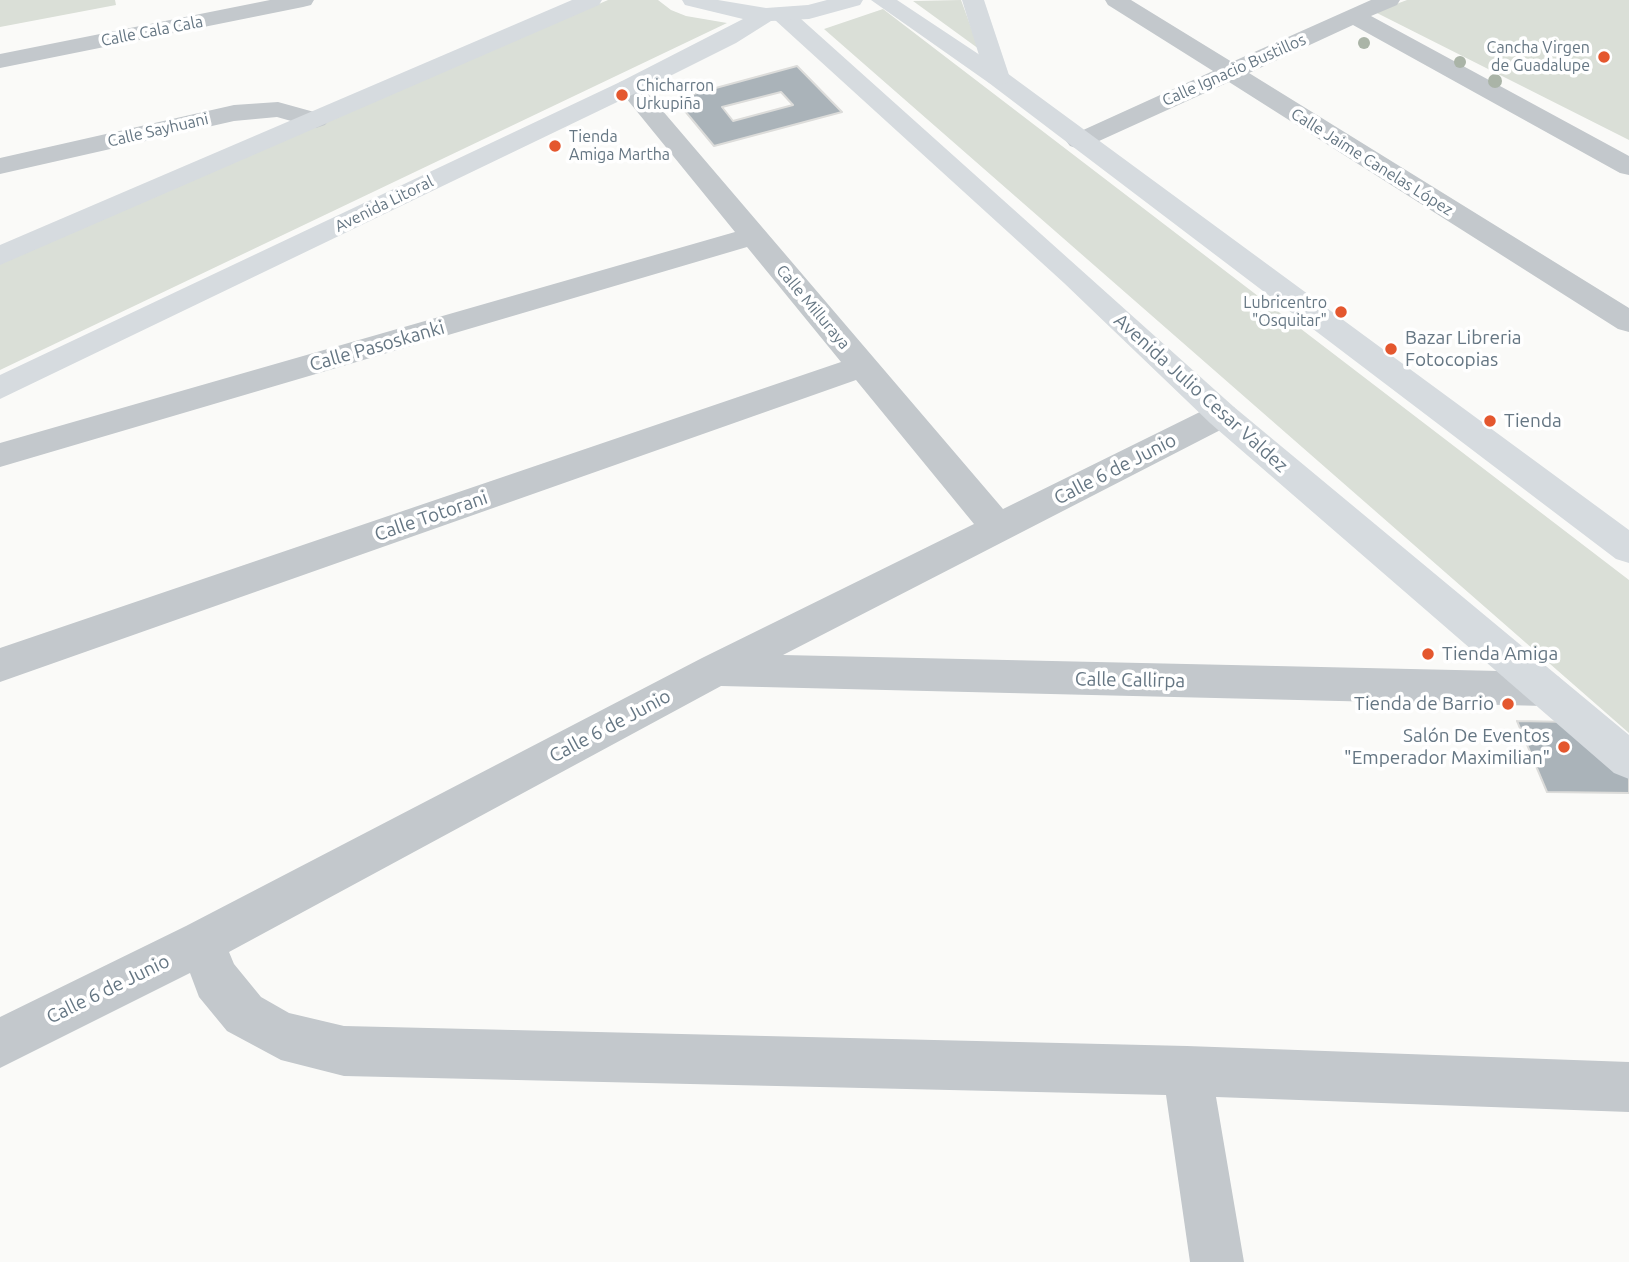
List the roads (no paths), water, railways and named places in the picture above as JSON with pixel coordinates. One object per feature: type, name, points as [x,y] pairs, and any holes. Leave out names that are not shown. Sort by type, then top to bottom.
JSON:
[{"type":"main road","points":[[693,0],[738,12],[775,15],[832,7],[852,0]]},
{"type":"main road","points":[[882,0],[998,78],[1079,141],[1629,548]]},
{"type":"main road","points":[[972,0],[998,78]]},
{"type":"main road","points":[[0,256],[316,120],[580,2]]},
{"type":"main road","name":"Avenida Litoral","points":[[0,388],[775,15]]},
{"type":"main road","name":"Avenida Julio Cesar Valdez","points":[[775,15],[1074,277],[1222,415],[1629,760]]},
{"type":"street","name":"Calle Cala Cala","points":[[0,61],[145,21],[303,0]]},
{"type":"street","name":"Calle Jaime Canelas López","points":[[1116,0],[1629,322]]},
{"type":"street","name":"Calle Ignacio Bustillos","points":[[1079,141],[1389,0]]},
{"type":"street","points":[[1354,16],[1629,167]]},
{"type":"street","name":"Calle Milluraya","points":[[629,87],[998,528]]},
{"type":"street","name":"Calle Sayhuani","points":[[0,166],[234,113],[278,109],[316,120]]},
{"type":"street","name":"Calle Pasoskanki","points":[[0,455],[754,236]]},
{"type":"street","name":"Calle Totorani","points":[[0,665],[862,366]]},
{"type":"street","name":"Calle 6 de Junio","points":[[0,1043],[202,943],[716,670],[1222,415]]},
{"type":"street","name":"Calle Callirpa","points":[[716,670],[1545,690]]},
{"type":"street","points":[[202,943],[216,980],[244,1014],[281,1035],[344,1051],[1187,1071],[1629,1087]]},
{"type":"street","points":[[1187,1071],[1217,1262]]},
{"type":"place","name":"Cancha Virgen de Guadalupe","points":[[1604,57]]},
{"type":"place","name":"Chicharron Urkupiña","points":[[622,95]]},
{"type":"place","name":"Tienda Amiga Martha","points":[[555,146]]},
{"type":"place","name":"Lubricentro \"Osquitar\"","points":[[1341,312]]},
{"type":"place","name":"Bazar Libreria Fotocopias","points":[[1391,349]]},
{"type":"place","name":"Tienda","points":[[1490,421]]},
{"type":"place","name":"Tienda Amiga","points":[[1428,654]]},
{"type":"place","name":"Tienda de Barrio","points":[[1508,704]]},
{"type":"place","name":"Salón De Eventos \"Emperador Maximilian\"","points":[[1564,747]]}]
